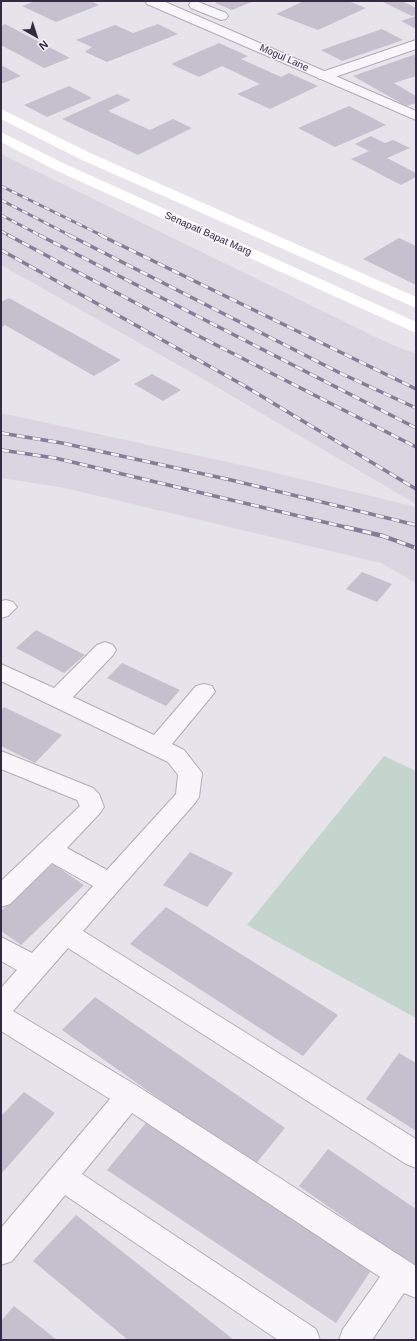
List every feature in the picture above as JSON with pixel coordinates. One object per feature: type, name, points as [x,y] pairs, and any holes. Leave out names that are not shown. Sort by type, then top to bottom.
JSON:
[{"type":"main road","name":"Senapati Bapat Marg","points":[[1,113],[85,156],[416,303]]},
{"type":"main road","name":"Senapati Bapat Marg","points":[[1,136],[60,167],[416,328]]},
{"type":"main road","points":[[147,206],[169,193]]},
{"type":"main road","points":[[292,272],[315,258]]},
{"type":"street","name":"Mogul Lane","points":[[152,1],[416,116]]},
{"type":"street","points":[[196,5],[221,16]]},
{"type":"street","points":[[324,76],[416,44]]},
{"type":"street","points":[[57,699],[105,650]]},
{"type":"street","points":[[1,1006],[34,967],[187,797],[190,773],[176,756],[2,673]]},
{"type":"street","points":[[157,747],[204,692]]},
{"type":"street","points":[[1,760],[85,794],[91,800],[92,807],[89,812],[1,897]]},
{"type":"street","points":[[50,850],[109,883]]},
{"type":"street","points":[[65,933],[416,1155]]},
{"type":"street","points":[[1,948],[34,967]]},
{"type":"street","points":[[1,1017],[129,1096],[408,1278],[354,1340]]},
{"type":"street","points":[[1,1251],[129,1096]]},
{"type":"street","points":[[62,1177],[305,1340]]},
{"type":"shaded area","points":[[1,154],[390,344],[416,354],[416,504],[198,376],[1,265]]},
{"type":"shaded area","points":[[1,413],[264,470],[416,507],[416,583],[381,563],[65,488],[1,478]]},
{"type":"shaded area","points":[[384,756],[416,771],[416,1018],[247,925]]},
{"type":"building","points":[[35,1],[91,1],[99,5],[56,22],[22,6]]},
{"type":"building","points":[[219,1],[254,1],[232,10],[215,3]]},
{"type":"building","points":[[304,1],[348,1],[366,8],[318,30],[276,14]]},
{"type":"building","points":[[381,1],[402,1],[416,8],[416,15],[412,16]]},
{"type":"building","points":[[416,16],[416,29],[401,21]]},
{"type":"building","points":[[5,24],[70,58],[44,68],[1,45],[1,26]]},
{"type":"building","points":[[158,24],[178,34],[107,62],[85,52],[92,47],[76,40],[115,25],[133,33]]},
{"type":"building","points":[[382,29],[403,40],[342,61],[321,50]]},
{"type":"building","points":[[219,43],[248,56],[241,59],[281,77],[289,73],[318,86],[270,109],[237,94],[260,84],[222,66],[199,77],[171,64]]},
{"type":"building","points":[[416,54],[416,76],[394,83],[416,96],[416,103],[406,106],[353,76]]},
{"type":"building","points":[[1,65],[21,76],[1,84]]},
{"type":"building","points":[[69,86],[92,98],[47,117],[24,105]]},
{"type":"building","points":[[117,94],[131,100],[108,111],[150,130],[173,119],[192,128],[138,155],[62,119]]},
{"type":"building","points":[[349,106],[386,125],[335,147],[298,128]]},
{"type":"building","points":[[371,136],[385,143],[393,140],[410,148],[387,158],[416,173],[416,177],[401,185],[351,159],[369,151],[355,144]]},
{"type":"building","points":[[399,238],[416,246],[416,285],[363,259]]},
{"type":"building","points":[[9,298],[121,360],[94,376],[5,325],[1,328],[1,302]]},
{"type":"building","points":[[152,374],[181,390],[163,401],[134,384]]},
{"type":"building","points":[[362,572],[392,584],[377,602],[346,589]]},
{"type":"building","points":[[36,630],[85,655],[64,673],[16,648]]},
{"type":"building","points":[[122,663],[180,690],[166,706],[107,678]]},
{"type":"building","points":[[4,707],[62,735],[35,763],[1,746],[1,710]]},
{"type":"building","points":[[190,852],[233,873],[207,907],[163,885]]},
{"type":"building","points":[[53,864],[84,885],[21,945],[1,931],[1,911]]},
{"type":"building","points":[[166,907],[338,1015],[303,1056],[130,944]]},
{"type":"building","points":[[95,997],[285,1128],[254,1166],[62,1030]]},
{"type":"building","points":[[399,1053],[416,1063],[416,1131],[366,1099]]},
{"type":"building","points":[[24,1092],[55,1113],[1,1174],[1,1116]]},
{"type":"building","points":[[146,1123],[372,1269],[336,1323],[107,1170]]},
{"type":"building","points":[[328,1149],[416,1209],[416,1268],[299,1186]]},
{"type":"building","points":[[76,1215],[234,1340],[128,1340],[33,1261]]},
{"type":"building","points":[[14,1306],[57,1340],[1,1340],[1,1321]]},
{"type":"railway","points":[[1,186],[103,236]]},
{"type":"railway","points":[[1,200],[71,236]]},
{"type":"railway","points":[[1,215],[41,236]]},
{"type":"railway","points":[[1,231],[10,236]]},
{"type":"railway","points":[[8,235],[181,327],[416,447]]},
{"type":"railway","points":[[39,235],[416,428]]},
{"type":"railway","points":[[69,235],[340,373],[416,408]]},
{"type":"railway","points":[[100,235],[416,389]]},
{"type":"railway","points":[[1,250],[243,385],[416,489]]},
{"type":"railway","points":[[1,433],[62,443],[231,480],[416,525]]},
{"type":"railway","points":[[1,450],[55,458],[349,528]]},
{"type":"railway","points":[[345,527],[383,536],[416,548]]}]
